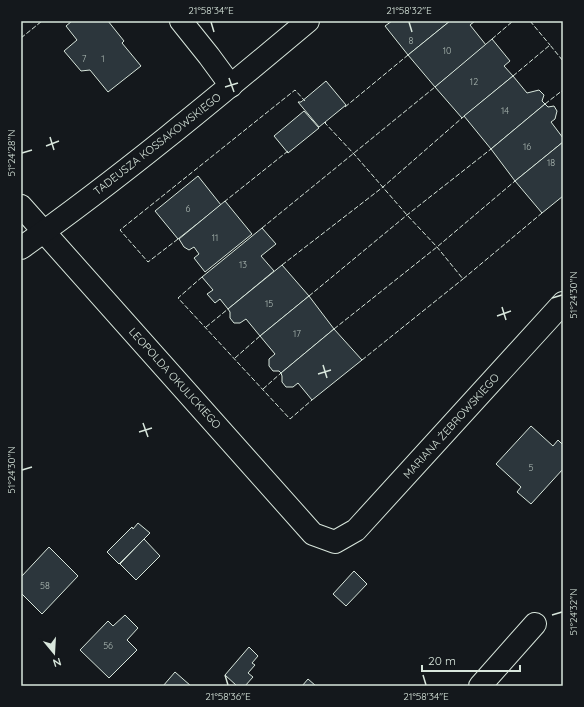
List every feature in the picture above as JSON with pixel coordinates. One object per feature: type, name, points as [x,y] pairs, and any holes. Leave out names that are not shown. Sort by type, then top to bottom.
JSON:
[{"type":"street","points":[[181,21],[209,56],[230,86]]},
{"type":"street","name":"TADEUSZA KOSSAKOWSKIEGO","points":[[21,248],[86,200],[230,86],[308,21]]},
{"type":"street","name":"LEOPOLDA OKULICKIEGO","points":[[21,206],[313,534],[334,542]]},
{"type":"street","name":"MARIANA ŻEBROWSKIEGO","points":[[334,542],[356,530],[563,303]]},
{"type":"street","points":[[480,686],[535,624]]},
{"type":"building","points":[[72,21],[108,21],[124,41],[122,43],[141,66],[108,92],[90,70],[81,71],[64,51],[77,40],[66,26]]},
{"type":"building","points":[[392,21],[450,21],[408,55],[385,26]]},
{"type":"building","points":[[450,21],[475,21],[470,25],[486,45],[435,87],[408,55]]},
{"type":"building","points":[[492,39],[510,61],[504,66],[513,76],[462,118],[435,87]]},
{"type":"building","points":[[513,76],[527,93],[539,90],[544,95],[542,101],[545,104],[491,149],[464,116]]},
{"type":"building","points":[[326,81],[346,105],[319,127],[298,102],[301,102]]},
{"type":"building","points":[[545,104],[548,107],[554,106],[557,111],[555,119],[551,122],[563,138],[563,142],[515,181],[491,149]]},
{"type":"building","points":[[304,111],[319,128],[288,153],[274,136]]},
{"type":"building","points":[[563,142],[563,196],[542,213],[515,181]]},
{"type":"building","points":[[198,176],[221,205],[178,239],[155,211]]},
{"type":"building","points":[[225,201],[252,234],[205,272],[194,258],[199,254],[194,247],[189,250],[184,247],[179,239]]},
{"type":"building","points":[[262,228],[276,244],[261,256],[274,271],[228,309],[220,299],[215,303],[207,294],[213,290],[202,277]]},
{"type":"building","points":[[282,265],[309,296],[260,336],[246,319],[240,323],[234,323],[230,318],[230,312],[228,309]]},
{"type":"building","points":[[309,296],[334,329],[281,373],[279,371],[273,371],[269,366],[269,359],[275,354],[260,336]]},
{"type":"building","points":[[334,329],[362,360],[312,400],[298,383],[293,387],[286,387],[282,382],[281,373]]},
{"type":"building","points":[[531,426],[553,446],[558,440],[563,445],[563,469],[531,504],[517,492],[521,487],[496,464]]},
{"type":"building","points":[[138,523],[150,533],[119,564],[107,552]]},
{"type":"building","points":[[144,539],[160,556],[136,580],[120,564]]},
{"type":"building","points":[[49,547],[78,576],[42,614],[21,593],[21,577]]},
{"type":"building","points":[[354,571],[367,584],[346,606],[333,594]]},
{"type":"building","points":[[125,615],[138,628],[127,640],[137,650],[109,678],[80,650],[108,621],[113,626]]},
{"type":"building","points":[[249,647],[258,656],[252,663],[255,665],[248,673],[253,677],[245,686],[237,686],[225,675]]},
{"type":"building","points":[[175,672],[191,686],[163,686]]},
{"type":"building","points":[[308,679],[316,686],[302,686]]},
{"type":"fence","points":[[21,38],[42,21]]},
{"type":"fence","points":[[492,39],[513,21]]},
{"type":"fence","points":[[530,21],[550,45]]},
{"type":"fence","points":[[513,76],[550,45],[563,61]]},
{"type":"fence","points":[[345,107],[408,55]]},
{"type":"fence","points":[[262,228],[435,87]]},
{"type":"fence","points":[[178,239],[148,262],[120,230],[295,90],[305,101]]},
{"type":"fence","points":[[545,104],[563,90]]},
{"type":"fence","points":[[282,265],[383,187],[462,118]]},
{"type":"fence","points":[[326,122],[325,123],[437,247],[463,279],[542,213]]},
{"type":"fence","points":[[309,296],[407,215],[491,149]]},
{"type":"fence","points":[[224,202],[288,151]]},
{"type":"fence","points":[[334,329],[437,247],[515,181]]},
{"type":"fence","points":[[202,277],[178,298],[290,419],[312,400]]},
{"type":"fence","points":[[362,360],[463,279]]},
{"type":"fence","points":[[206,327],[228,309]]},
{"type":"fence","points":[[235,358],[260,336]]},
{"type":"fence","points":[[263,389],[281,373]]}]
